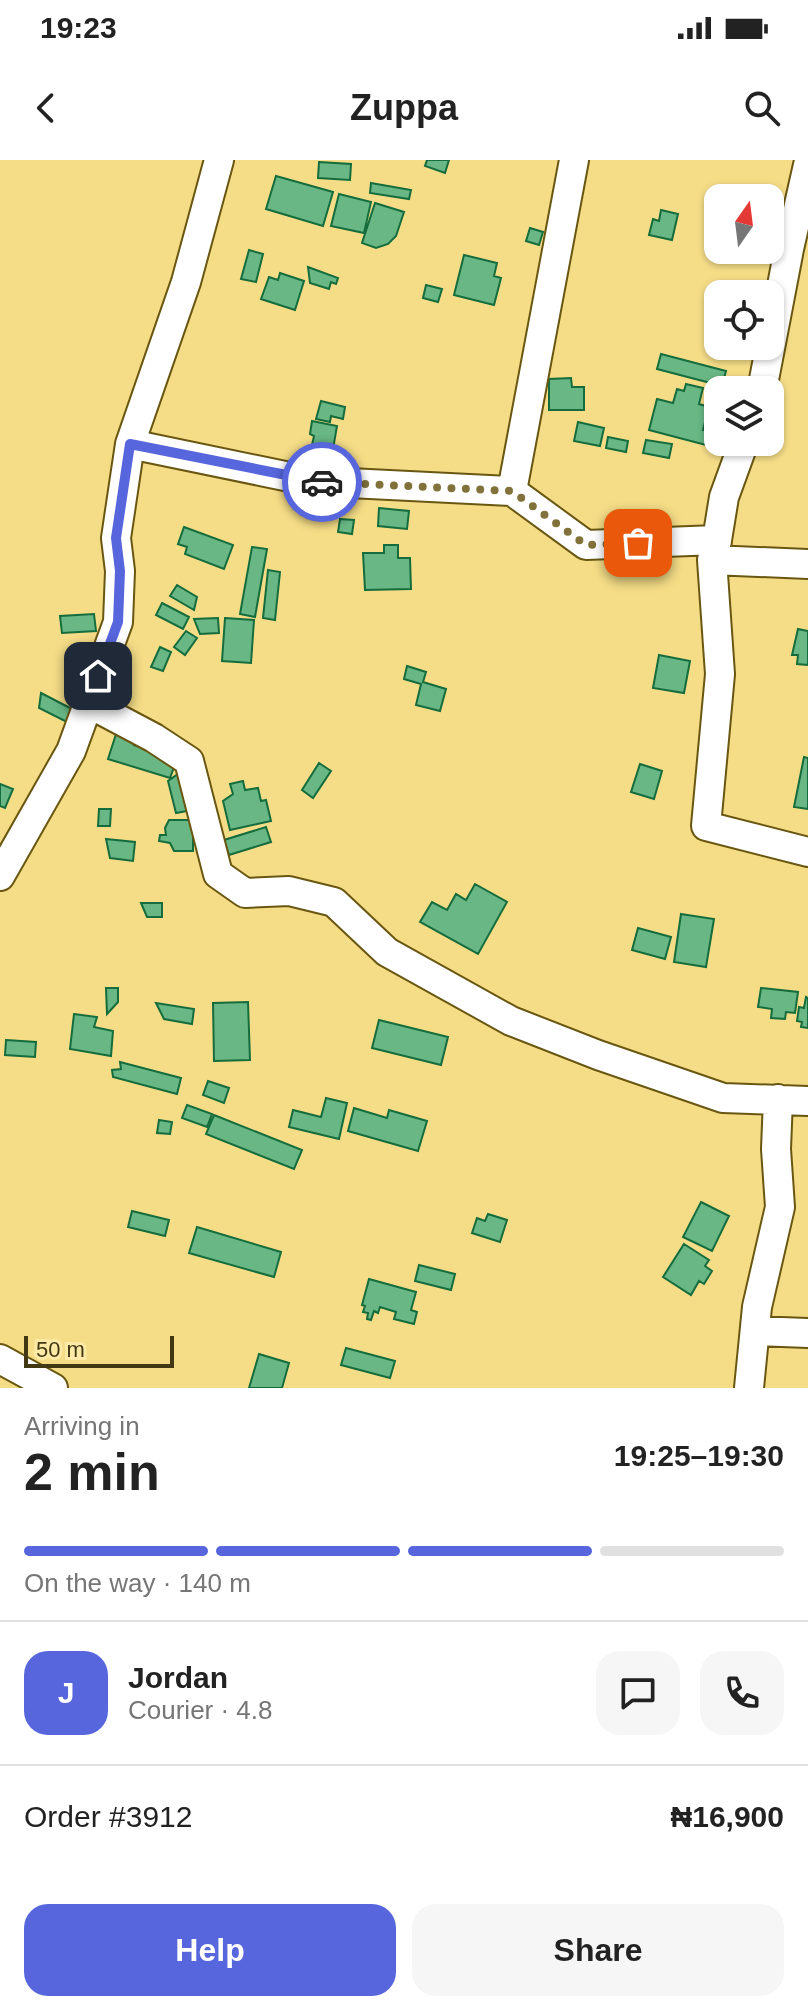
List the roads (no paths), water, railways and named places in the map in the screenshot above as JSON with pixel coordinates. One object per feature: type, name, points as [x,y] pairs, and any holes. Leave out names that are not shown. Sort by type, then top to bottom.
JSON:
[{"type":"street","points":[[0,876],[71,751],[118,622],[120,571],[116,538],[130,444],[186,282],[219,160]]},
{"type":"street","points":[[512,491],[574,160]]},
{"type":"street","points":[[765,376],[808,165]]},
{"type":"street","points":[[130,444],[309,481],[512,491],[586,545],[714,550],[808,564]]},
{"type":"street","points":[[739,456],[724,497],[714,550],[720,674],[706,826],[808,852]]},
{"type":"street","points":[[88,703],[154,738],[189,761],[218,874],[245,893],[289,891],[334,902],[387,952],[511,1021],[598,1055],[723,1098],[808,1101]]},
{"type":"street","points":[[749,1388],[757,1307],[780,1207],[776,1149],[778,1099]]},
{"type":"street","points":[[755,1331],[808,1333]]},
{"type":"street","points":[[0,1359],[53,1388]]}]
